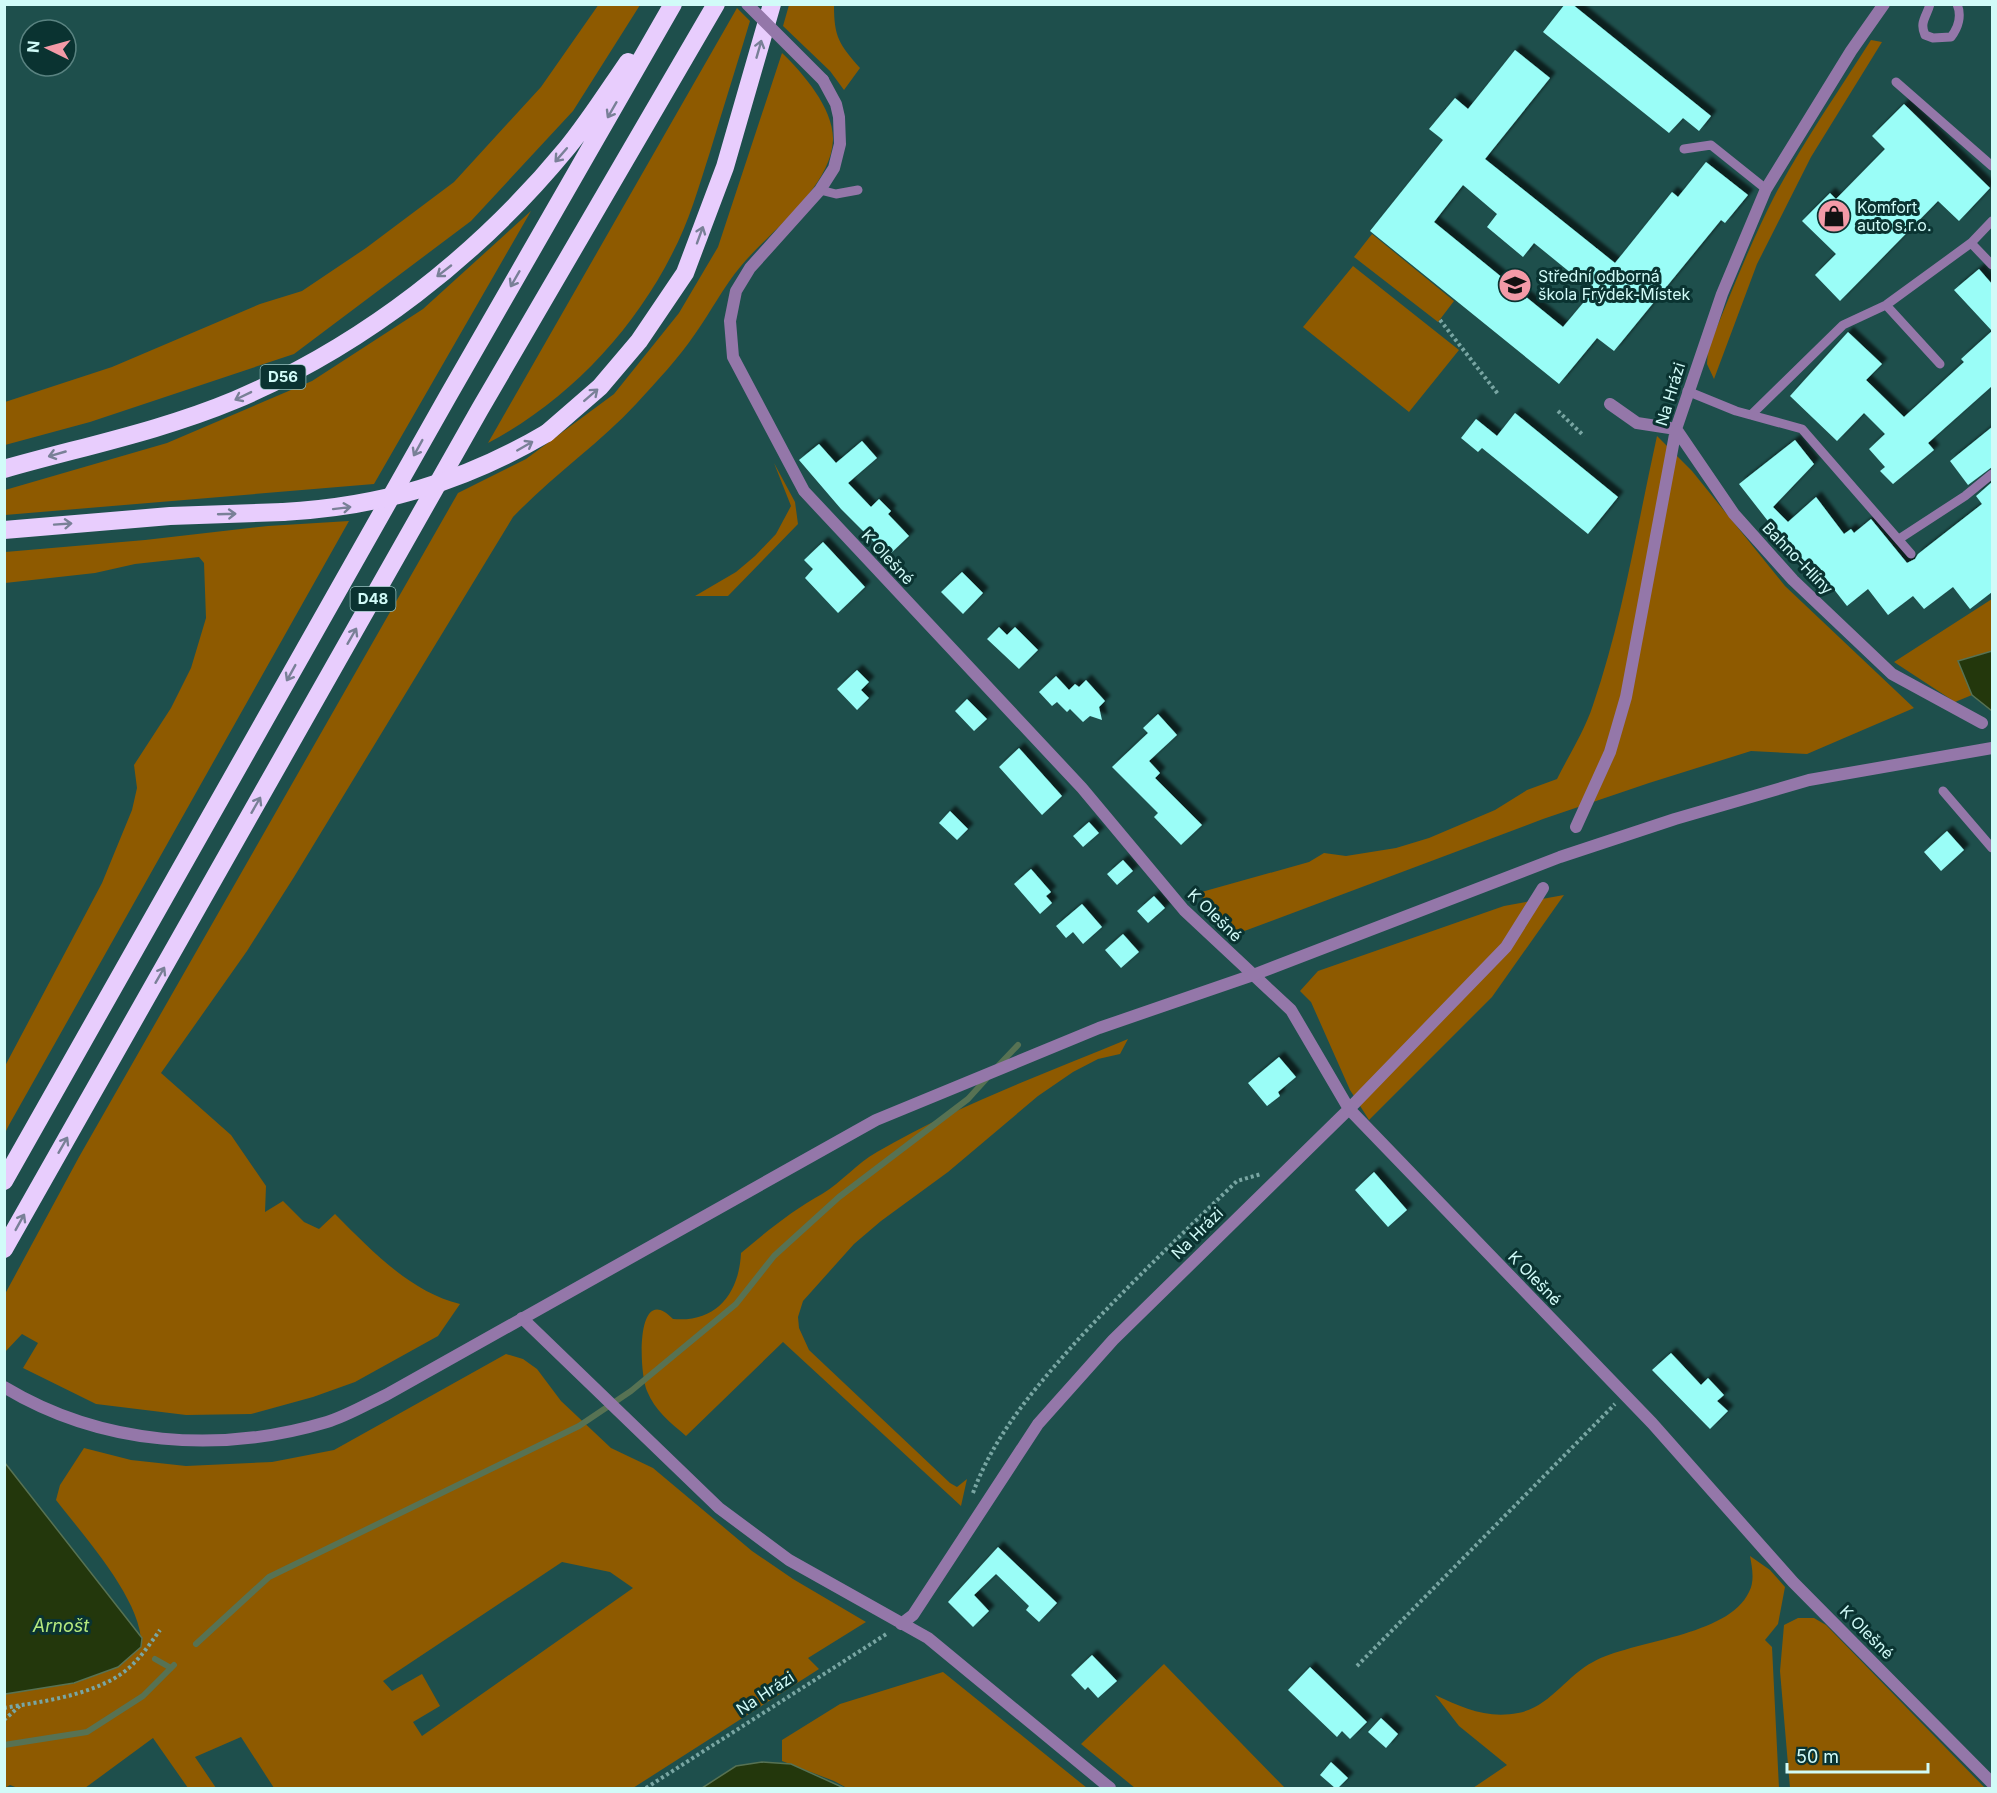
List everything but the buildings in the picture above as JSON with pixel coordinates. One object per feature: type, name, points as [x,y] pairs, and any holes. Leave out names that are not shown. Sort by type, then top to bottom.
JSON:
[{"type":"highway","name":"D56","points":[[4,469],[165,424],[234,400],[309,364],[402,304],[466,253],[518,204],[569,146],[671,4]]},
{"type":"highway","name":"D48","points":[[4,1181],[671,4]]},
{"type":"highway","name":"D48","points":[[4,1249],[480,409],[716,4]]},
{"type":"highway","points":[[4,530],[160,517],[284,512],[353,506],[420,491],[486,466],[547,433],[608,378],[668,302],[685,273],[724,167],[771,4]]},
{"type":"street","name":"K Olešné","points":[[747,4],[823,80],[836,104],[840,144],[834,168],[820,190],[750,268],[736,291],[730,321],[733,357],[804,492],[1082,788],[1184,910],[1291,1010],[1349,1108],[1625,1394],[1793,1582],[1992,1783]]},
{"type":"street","name":"Na Hrázi","points":[[1576,827],[1610,752],[1626,697],[1676,429],[1687,391],[1722,294],[1766,189],[1851,51],[1884,4]]},
{"type":"street","points":[[1610,404],[1637,423],[1676,429]]},
{"type":"street","name":"Bahno-Hlíny","points":[[1676,429],[1734,514],[1793,580],[1892,674],[1982,723]]},
{"type":"street","points":[[4,1387],[26,1401],[69,1418],[118,1433],[156,1439],[205,1441],[264,1436],[329,1421],[386,1395],[876,1120],[1099,1028],[1253,975],[1560,857],[1744,798],[1809,780],[1992,748]]},
{"type":"street","name":"Na Hrázi","points":[[901,1624],[913,1615],[1038,1424],[1113,1340],[1349,1108],[1506,947],[1543,888]]},
{"type":"street","points":[[522,1318],[604,1396],[621,1416],[719,1508],[789,1560],[928,1638],[1110,1788]]},
{"type":"lane","points":[[1930,4],[1923,18],[1922,28],[1925,34],[1943,38],[1951,37],[1956,30],[1959,18],[1957,4]]},
{"type":"lane","points":[[1896,82],[1992,166]]},
{"type":"lane","points":[[1684,149],[1711,145],[1766,189]]},
{"type":"lane","points":[[820,190],[836,194],[858,190]]},
{"type":"lane","points":[[1751,415],[1843,325],[1886,305],[1971,243],[1992,221]]},
{"type":"lane","points":[[1971,243],[1992,265]]},
{"type":"lane","points":[[1886,305],[1940,364]]},
{"type":"lane","points":[[1687,391],[1751,415],[1802,429],[1911,554]]},
{"type":"lane","points":[[1899,539],[1965,496],[1992,474]]},
{"type":"lane","points":[[1943,790],[1992,848]]},
{"type":"path","points":[[1440,320],[1498,394]]},
{"type":"path","points":[[1558,411],[1584,436]]},
{"type":"path","points":[[1357,1666],[1625,1394]]},
{"type":"path","name":"Na Hrázi","points":[[646,1788],[901,1624]]},
{"type":"path","points":[[4,1708],[62,1698],[108,1682],[133,1665],[160,1630]]},
{"type":"path","points":[[4,1720],[22,1705]]},
{"type":"shaded area","points":[[599,4],[640,5],[573,111],[471,221],[294,354],[90,422],[5,445],[5,402],[112,367],[260,304],[302,291],[366,248],[454,182],[541,87]]},
{"type":"shaded area","points":[[789,5],[834,5],[835,25],[839,40],[860,68],[844,90],[830,71],[783,26]]},
{"type":"shaded area","points":[[737,8],[750,21],[693,204],[678,242],[656,283],[617,338],[570,386],[517,426],[488,443]]},
{"type":"shaded area","points":[[1871,40],[1882,42],[1811,157],[1757,264],[1714,379],[1707,364],[1708,349],[1756,234],[1797,157]]},
{"type":"shaded area","points":[[782,53],[816,92],[832,128],[830,158],[822,175],[797,208],[735,274],[701,326],[652,386],[622,418],[513,517],[294,877],[247,951],[161,1073],[231,1135],[266,1186],[265,1212],[283,1201],[304,1222],[319,1229],[335,1214],[392,1268],[424,1290],[460,1304],[438,1336],[355,1382],[313,1397],[251,1414],[186,1415],[96,1404],[23,1368],[38,1343],[22,1334],[5,1352],[5,1294],[79,1157],[458,493],[526,459],[614,394],[679,313],[718,247]]},
{"type":"shaded area","points":[[531,211],[374,484],[5,515],[5,490],[167,443],[312,381],[423,309]]},
{"type":"shaded area","points":[[1372,234],[1454,301],[1438,322],[1354,257]]},
{"type":"shaded area","points":[[1353,266],[1459,350],[1409,412],[1303,327]]},
{"type":"shaded area","points":[[1657,436],[1692,471],[1785,586],[1914,708],[1807,754],[1751,751],[1649,783],[1543,819],[1239,933],[1198,893],[1309,862],[1324,853],[1346,856],[1396,848],[1429,838],[1495,810],[1527,790],[1557,779],[1586,724],[1604,672],[1621,605]]},
{"type":"shaded area","points":[[774,463],[795,502],[798,524],[728,596],[695,596],[736,572],[776,534],[791,506]]},
{"type":"shaded area","points":[[349,521],[5,1133],[5,1066],[102,883],[132,810],[137,788],[134,765],[171,708],[191,668],[206,618],[204,563],[199,557],[135,564],[95,573],[5,583],[5,552],[145,540],[268,526]]},
{"type":"shaded area","points":[[1992,599],[1992,651],[1958,661],[1972,695],[1955,702],[1894,662]]},
{"type":"shaded area","points":[[1564,895],[1492,997],[1369,1120],[1350,1090],[1311,1002],[1300,991],[1318,971],[1504,906]]},
{"type":"shaded area","points":[[1128,1039],[1120,1054],[1098,1059],[1073,1072],[1038,1096],[948,1172],[881,1221],[854,1244],[803,1301],[798,1317],[799,1328],[809,1350],[950,1483],[957,1487],[967,1479],[961,1506],[783,1342],[686,1436],[659,1410],[647,1391],[642,1367],[643,1334],[646,1320],[652,1311],[661,1310],[673,1319],[688,1319],[713,1311],[730,1293],[736,1281],[741,1253],[870,1156],[969,1105]]},
{"type":"shaded area","points":[[506,1354],[523,1359],[537,1369],[561,1401],[611,1448],[653,1468],[752,1551],[793,1579],[866,1622],[808,1658],[819,1669],[633,1788],[274,1788],[241,1737],[195,1757],[216,1788],[188,1788],[153,1738],[85,1788],[18,1788],[10,1785],[5,1788],[5,1694],[74,1683],[118,1667],[141,1647],[140,1629],[123,1590],[56,1500],[60,1485],[84,1448],[131,1460],[186,1466],[272,1462],[334,1450]],"holes":[[[562,1562],[610,1572],[633,1588],[422,1736],[413,1722],[440,1706],[422,1674],[392,1691],[383,1681]]]},
{"type":"shaded area","points":[[1750,1556],[1770,1570],[1785,1587],[1778,1624],[1765,1640],[1772,1647],[1779,1788],[1473,1788],[1507,1765],[1459,1726],[1435,1695],[1465,1708],[1496,1715],[1529,1710],[1549,1698],[1574,1675],[1593,1662],[1631,1648],[1678,1636],[1721,1619],[1738,1607],[1751,1588]]},
{"type":"shaded area","points":[[1798,1618],[1814,1618],[1826,1625],[1985,1788],[1790,1788],[1780,1671],[1784,1625]]},
{"type":"shaded area","points":[[1164,1664],[1285,1788],[1135,1788],[1081,1744]]},
{"type":"shaded area","points":[[943,1672],[1087,1788],[847,1788],[782,1761],[782,1740],[840,1704]]},
{"type":"water","points":[[1992,651],[1992,711],[1972,695],[1958,661]]},
{"type":"water","name":"Arnošt","points":[[5,1463],[142,1638],[141,1647],[118,1667],[74,1683],[5,1694]]},
{"type":"water","points":[[762,1762],[791,1764],[844,1788],[702,1788],[736,1766]]},
{"type":"waterway","points":[[998,1066],[1018,1045]]},
{"type":"waterway","points":[[196,1644],[269,1577],[579,1426],[631,1391],[736,1304],[774,1256],[839,1197],[968,1099],[987,1078]]},
{"type":"waterway","points":[[155,1659],[171,1668]]},
{"type":"waterway","points":[[4,1745],[87,1732],[143,1696],[174,1665]]},
{"type":"place","name":"Komfort auto s.r.o.","points":[[1834,216]]},
{"type":"place","name":"Střední odborná škola Frýdek-Místek","points":[[1515,285]]}]
